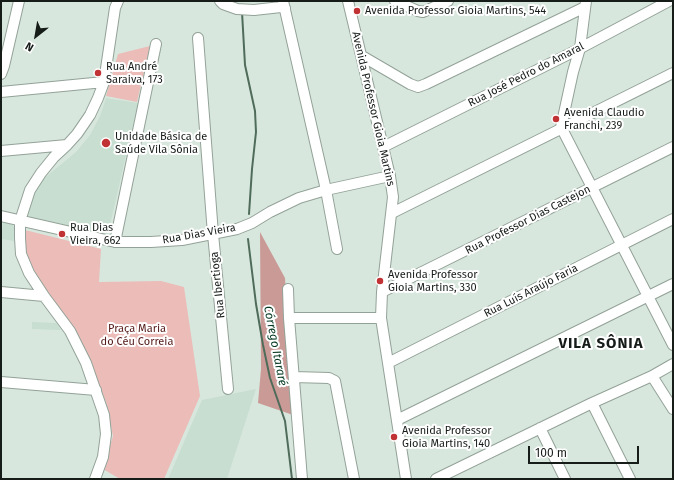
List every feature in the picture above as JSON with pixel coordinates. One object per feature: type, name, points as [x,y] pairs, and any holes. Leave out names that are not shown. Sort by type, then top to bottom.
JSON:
[{"type":"street","points":[[1,74],[19,1]]},
{"type":"street","points":[[95,479],[103,457],[106,434],[104,415],[86,363],[70,331],[29,273],[21,254],[20,221],[30,190],[54,157],[77,134],[90,115],[98,98],[104,82],[115,8],[118,1]]},
{"type":"street","points":[[220,1],[233,6],[281,7],[284,4],[326,190],[337,249]]},
{"type":"street","name":"Avenida Professor Gioia Martins","points":[[348,1],[390,176],[393,197],[382,292],[381,318],[406,479]]},
{"type":"street","points":[[395,1],[423,12],[448,1]]},
{"type":"street","name":"Rua José Pedro do Amaral","points":[[383,147],[577,50],[650,6],[669,1]]},
{"type":"street","points":[[362,56],[410,84],[418,87],[434,81],[582,5]]},
{"type":"street","points":[[582,5],[577,50],[561,127],[673,345]]},
{"type":"street","name":"Rua Ibertioga","points":[[198,38],[213,234],[228,389]]},
{"type":"street","points":[[115,242],[156,44]]},
{"type":"street","points":[[392,213],[673,72]]},
{"type":"street","points":[[1,92],[104,82]]},
{"type":"street","points":[[1,152],[67,145]]},
{"type":"street","name":"Rua Professor Dias Castejon","points":[[382,292],[673,147]]},
{"type":"street","name":"Rua Dias Vieira","points":[[1,216],[115,242],[182,240],[237,229],[252,223],[270,212],[299,198],[326,190],[390,176]]},
{"type":"street","name":"Rua Luís Araújo Faria","points":[[388,363],[673,219]]},
{"type":"street","points":[[397,420],[673,284]]},
{"type":"street","points":[[288,289],[302,479]]},
{"type":"street","points":[[1,292],[44,296]]},
{"type":"street","points":[[289,318],[381,318]]},
{"type":"street","points":[[436,479],[592,403],[652,376],[673,364]]},
{"type":"street","points":[[652,376],[673,409]]},
{"type":"street","points":[[294,377],[329,378],[335,381],[354,479]]},
{"type":"street","points":[[1,382],[96,390]]},
{"type":"street","points":[[592,403],[630,479]]},
{"type":"street","points":[[540,428],[565,479]]},
{"type":"shaded area","points":[[106,98],[138,103],[108,234],[26,216],[32,196],[42,180],[76,152],[90,135],[100,116]]},
{"type":"shaded area","points":[[3,222],[12,224],[14,227],[14,241],[1,239]]},
{"type":"shaded area","points":[[260,232],[285,278],[293,415],[258,403],[261,369]]},
{"type":"shaded area","points":[[32,322],[56,323],[61,330],[32,329]]},
{"type":"shaded area","points":[[256,389],[227,479],[168,479],[202,400]]},
{"type":"green space","points":[[150,46],[137,102],[106,96],[118,54]]},
{"type":"green space","name":"Praça Maria do Céu Correia","points":[[25,230],[101,249],[99,282],[161,281],[184,287],[200,396],[164,479],[120,479],[103,469],[113,436],[106,402],[91,365],[26,256]]},
{"type":"waterway","name":"Córrego Itararé","points":[[242,12],[245,65],[255,111],[256,132],[249,214]]},
{"type":"waterway","name":"Córrego Itararé","points":[[248,239],[263,345],[270,378],[285,421],[292,479]]},
{"type":"place","name":"Avenida Professor Gioia Martins, 544","points":[[357,11]]},
{"type":"place","name":"Rua André Saraiva, 173","points":[[98,73]]},
{"type":"place","name":"Avenida Claudio Franchi, 239","points":[[556,119]]},
{"type":"place","name":"Unidade Básica de Saúde Vila Sônia","points":[[106,143]]},
{"type":"place","name":"Rua Dias Vieira, 662","points":[[62,234]]},
{"type":"place","name":"Avenida Professor Gioia Martins, 330","points":[[380,281]]},
{"type":"place","name":"Avenida Professor Gioia Martins, 140","points":[[394,437]]},
{"type":"district","name":"VILA SÔNIA","points":[[601,344]]}]
